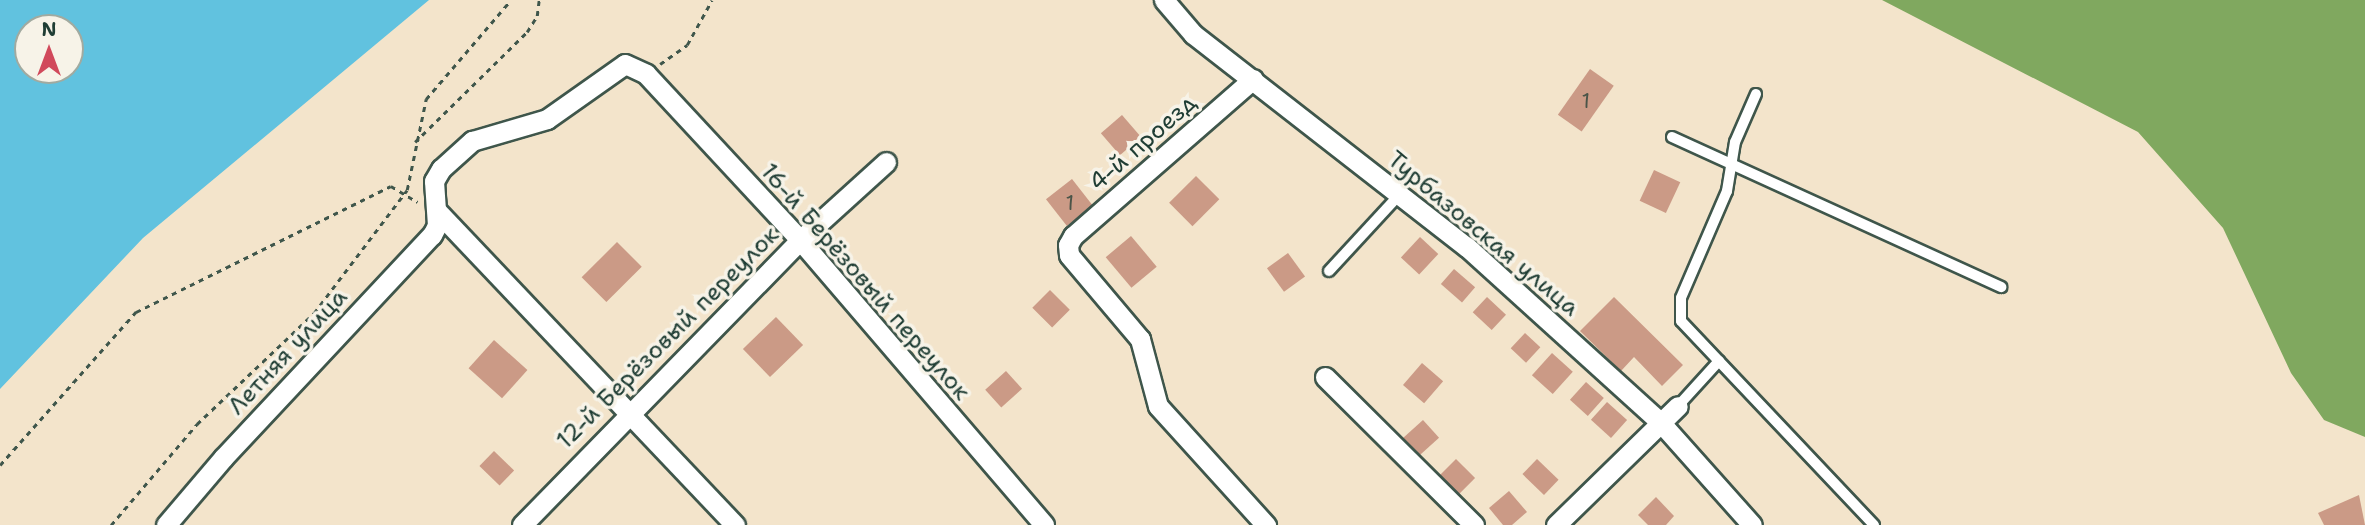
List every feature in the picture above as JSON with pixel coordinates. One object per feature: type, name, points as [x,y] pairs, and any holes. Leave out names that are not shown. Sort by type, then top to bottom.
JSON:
[{"type":"street","name":"Турбазовская улица","points":[[1164,0],[1194,34],[1467,247],[1662,424],[1752,525]]},
{"type":"street","points":[[646,75],[634,65],[617,66],[547,119],[472,141],[434,181],[437,211],[735,525]]},
{"type":"street","name":"16-й Берёзовый переулок","points":[[646,75],[800,240],[1044,525]]},
{"type":"street","name":"4-й проезд","points":[[1253,79],[1073,236],[1068,245],[1069,255],[1140,339],[1158,406],[1266,525]]},
{"type":"street","name":"12-й Берёзовый переулок","points":[[522,525],[628,412],[800,240],[886,162]]},
{"type":"street","name":"Летняя улица","points":[[166,525],[223,458],[432,235],[437,211]]},
{"type":"street","points":[[1325,377],[1474,525]]},
{"type":"street","points":[[1556,525],[1678,406]]},
{"type":"lane","points":[[1756,94],[1735,142],[1727,191],[1680,309],[1681,321],[1874,525]]},
{"type":"lane","points":[[1672,137],[2001,287]]},
{"type":"lane","points":[[1329,271],[1400,193]]},
{"type":"lane","points":[[1678,406],[1719,361]]},
{"type":"path","points":[[111,525],[197,424],[314,313],[404,195],[413,145],[426,99],[511,0]]},
{"type":"path","points":[[413,145],[527,32],[537,16],[539,0]]},
{"type":"path","points":[[646,75],[687,45],[712,0]]},
{"type":"path","points":[[0,465],[136,312],[391,186],[437,211]]},
{"type":"green space","points":[[1882,0],[2365,0],[2365,437],[2324,420],[2291,373],[2223,228],[2138,132]]},
{"type":"water","points":[[0,0],[429,0],[143,238],[0,389]]},
{"type":"building","points":[[1590,69],[1614,86],[1582,132],[1558,115]]},
{"type":"building","points":[[1122,115],[1141,137],[1120,155],[1101,133]]},
{"type":"building","points":[[1654,170],[1680,182],[1666,213],[1640,201]]},
{"type":"building","points":[[1196,176],[1219,199],[1192,226],[1169,203]]},
{"type":"building","points":[[1072,179],[1093,206],[1067,226],[1046,199]]},
{"type":"building","points":[[1131,236],[1157,267],[1131,288],[1106,257]]},
{"type":"building","points":[[1420,237],[1438,254],[1419,275],[1401,257]]},
{"type":"building","points":[[617,242],[642,267],[606,302],[582,277]]},
{"type":"building","points":[[1288,253],[1305,276],[1284,292],[1267,268]]},
{"type":"building","points":[[1454,269],[1475,287],[1462,302],[1441,284]]},
{"type":"building","points":[[1050,290],[1070,310],[1052,327],[1032,308]]},
{"type":"building","points":[[1487,297],[1506,315],[1492,330],[1473,312]]},
{"type":"building","points":[[1614,297],[1683,365],[1662,386],[1634,357],[1621,371],[1580,331]]},
{"type":"building","points":[[776,317],[803,345],[770,377],[743,349]]},
{"type":"building","points":[[1525,333],[1540,347],[1526,363],[1511,348]]},
{"type":"building","points":[[494,340],[527,370],[502,398],[469,368]]},
{"type":"building","points":[[1552,353],[1573,372],[1553,394],[1532,375]]},
{"type":"building","points":[[1422,363],[1443,381],[1424,403],[1403,385]]},
{"type":"building","points":[[1006,371],[1022,389],[1001,408],[985,390]]},
{"type":"building","points":[[1586,382],[1604,398],[1588,416],[1570,400]]},
{"type":"building","points":[[1607,402],[1627,420],[1611,438],[1591,420]]},
{"type":"building","points":[[1423,420],[1439,438],[1418,457],[1402,439]]},
{"type":"building","points":[[494,451],[514,470],[500,486],[479,466]]},
{"type":"building","points":[[1456,459],[1475,478],[1458,495],[1439,476]]},
{"type":"building","points":[[1537,459],[1559,480],[1544,495],[1522,474]]},
{"type":"building","points":[[1509,491],[1527,512],[1512,525],[1503,525],[1489,508]]},
{"type":"building","points":[[2359,495],[2365,525],[2324,525],[2318,513]]},
{"type":"building","points":[[1656,497],[1674,516],[1666,525],[1648,525],[1638,515]]}]
